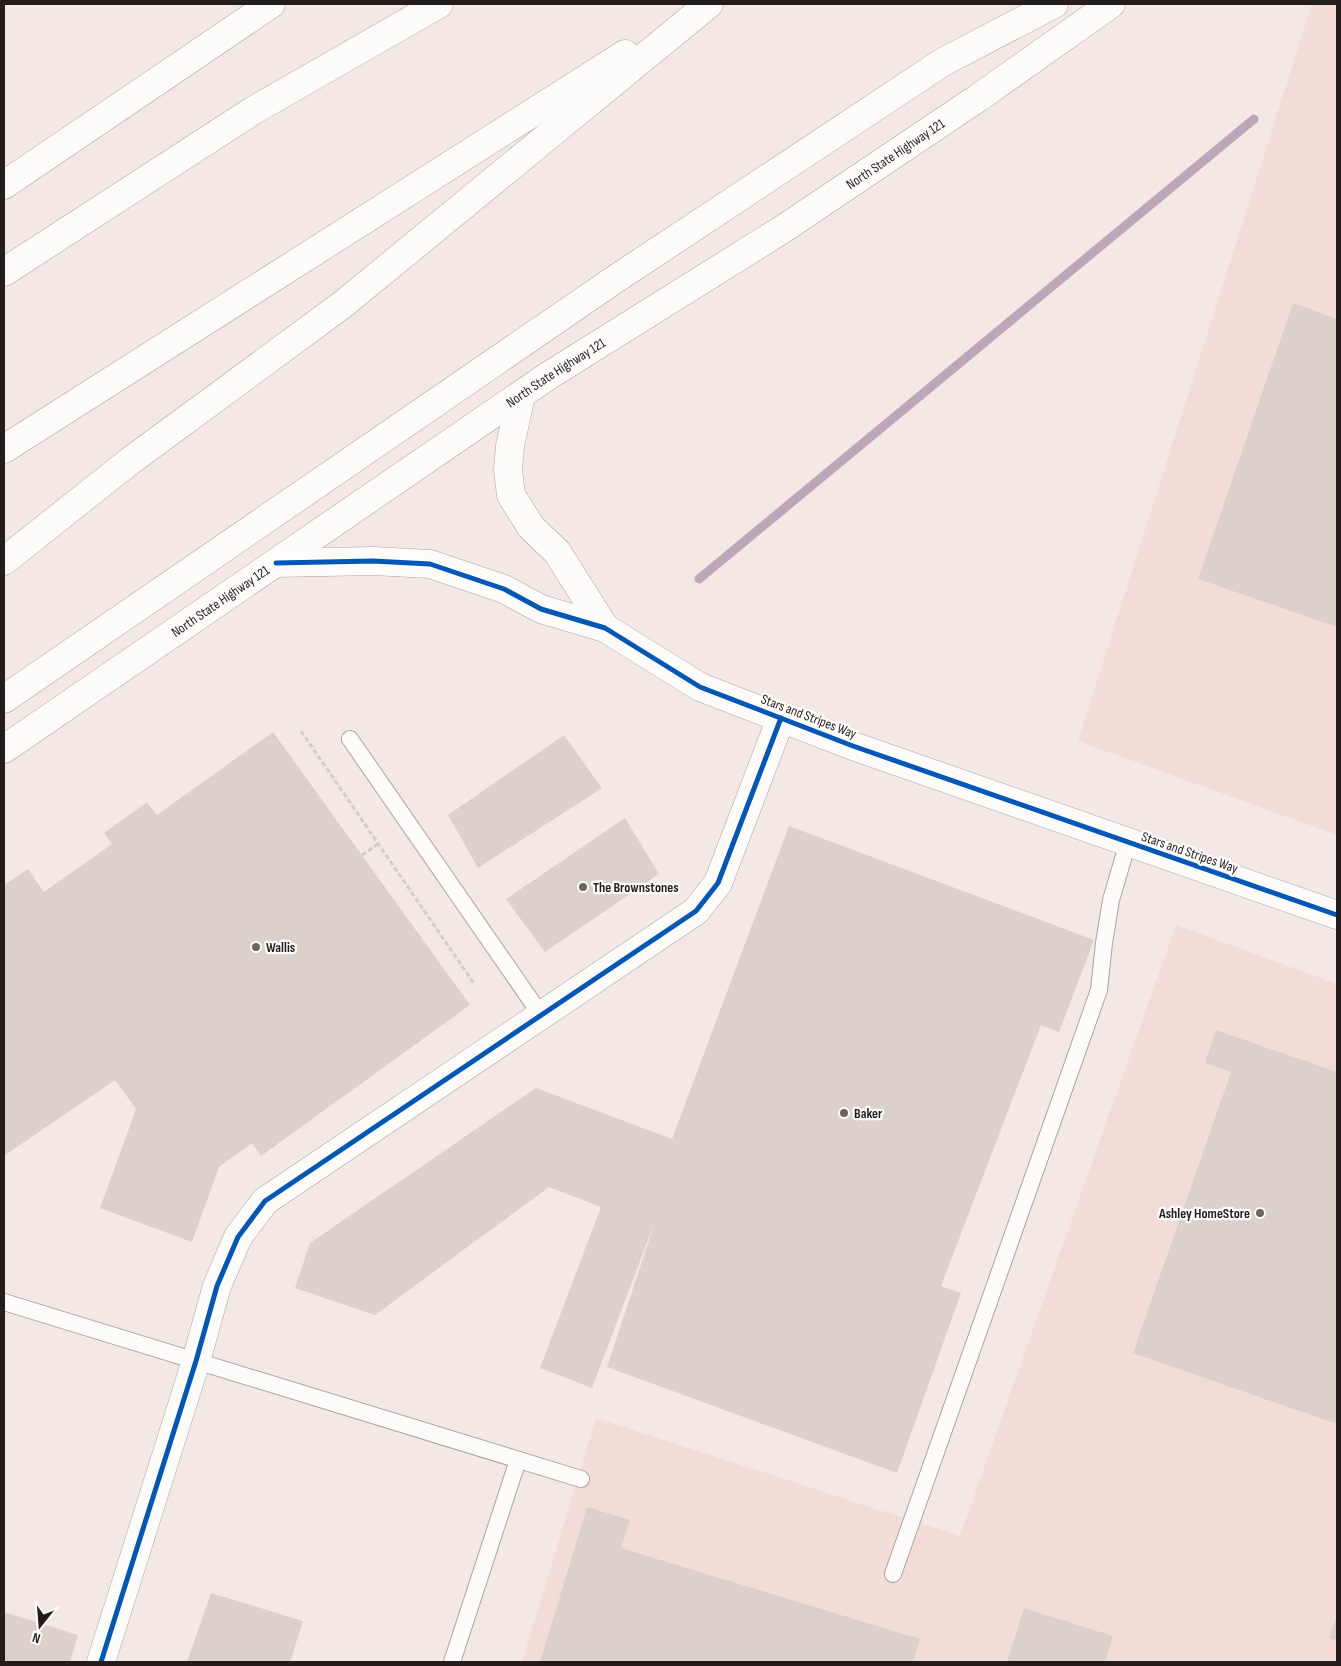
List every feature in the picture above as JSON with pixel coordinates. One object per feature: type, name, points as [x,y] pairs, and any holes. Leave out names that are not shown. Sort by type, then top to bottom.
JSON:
[{"type":"main road","points":[[4,185],[271,4]]},
{"type":"main road","points":[[4,272],[254,110],[439,4]]},
{"type":"main road","points":[[4,449],[704,4]]},
{"type":"main road","points":[[4,561],[130,461],[342,305],[710,4]]},
{"type":"main road","points":[[4,698],[614,280],[934,68],[1054,4]]},
{"type":"main road","name":"North State Highway 121","points":[[4,749],[521,395],[791,223],[978,98],[1111,4]]},
{"type":"main road","name":"Stars and Stripes Way","points":[[521,395],[510,446],[508,470],[511,495],[531,527],[557,552],[605,628]]},
{"type":"main road","name":"Stars and Stripes Way","points":[[276,563],[374,560],[430,564],[504,589],[541,609],[605,628],[700,687],[853,746],[1337,915]]},
{"type":"main road","points":[[101,1662],[196,1361],[217,1286],[238,1237],[265,1201],[696,911],[718,883],[781,718]]},
{"type":"lane","points":[[350,738],[541,1015]]},
{"type":"lane","points":[[893,1574],[1100,990],[1110,900],[1128,842]]},
{"type":"lane","points":[[4,1302],[581,1479]]},
{"type":"lane","points":[[452,1662],[518,1460]]},
{"type":"path","points":[[301,731],[475,985]]},
{"type":"path","points":[[362,855],[378,844]]},
{"type":"shaded area","points":[[1312,4],[1337,4],[1337,835],[1078,741]]},
{"type":"shaded area","points":[[1176,925],[1337,984],[1337,1662],[522,1662],[596,1418],[960,1536]]},
{"type":"building","points":[[1293,303],[1337,319],[1337,627],[1198,579]]},
{"type":"building","name":"Wallis","points":[[273,732],[470,1005],[261,1156],[252,1143],[219,1167],[192,1242],[100,1208],[136,1109],[115,1080],[4,1156],[4,885],[28,869],[44,892],[112,844],[104,833],[147,802],[157,815]]},
{"type":"building","points":[[564,735],[602,788],[478,868],[448,815]]},
{"type":"building","name":"The Brownstones","points":[[625,818],[659,874],[545,952],[506,899]]},
{"type":"building","name":"Baker","points":[[789,826],[1094,940],[1059,1032],[1041,1025],[941,1286],[961,1293],[897,1473],[607,1367],[656,1219],[592,1388],[540,1368],[601,1207],[549,1187],[375,1315],[295,1288],[310,1243],[536,1088],[672,1139]]},
{"type":"building","name":"Ashley HomeStore","points":[[1216,1030],[1337,1072],[1337,1424],[1133,1353],[1231,1072],[1205,1063]]},
{"type":"building","points":[[587,1507],[630,1520],[621,1548],[920,1639],[913,1662],[540,1662]]},
{"type":"building","points":[[211,1593],[303,1621],[290,1662],[187,1662]]},
{"type":"building","points":[[1024,1608],[1113,1636],[1105,1662],[1007,1662]]},
{"type":"building","points":[[4,1612],[78,1635],[70,1662],[4,1662]]},
{"type":"building","points":[[1337,1615],[1337,1641],[1329,1638]]},
{"type":"waterway","points":[[699,579],[1254,119]]},
{"type":"cycle path","points":[[276,563],[373,561],[430,564],[504,589],[541,609],[605,628],[700,687],[853,746],[1337,915]]},
{"type":"cycle path","points":[[101,1662],[196,1361],[217,1286],[238,1237],[265,1201],[696,911],[718,883],[781,718]]},
{"type":"place","name":"The Brownstones","points":[[583,887]]},
{"type":"place","name":"Wallis","points":[[256,947]]},
{"type":"place","name":"Baker","points":[[844,1113]]},
{"type":"place","name":"Ashley HomeStore","points":[[1260,1213]]}]
